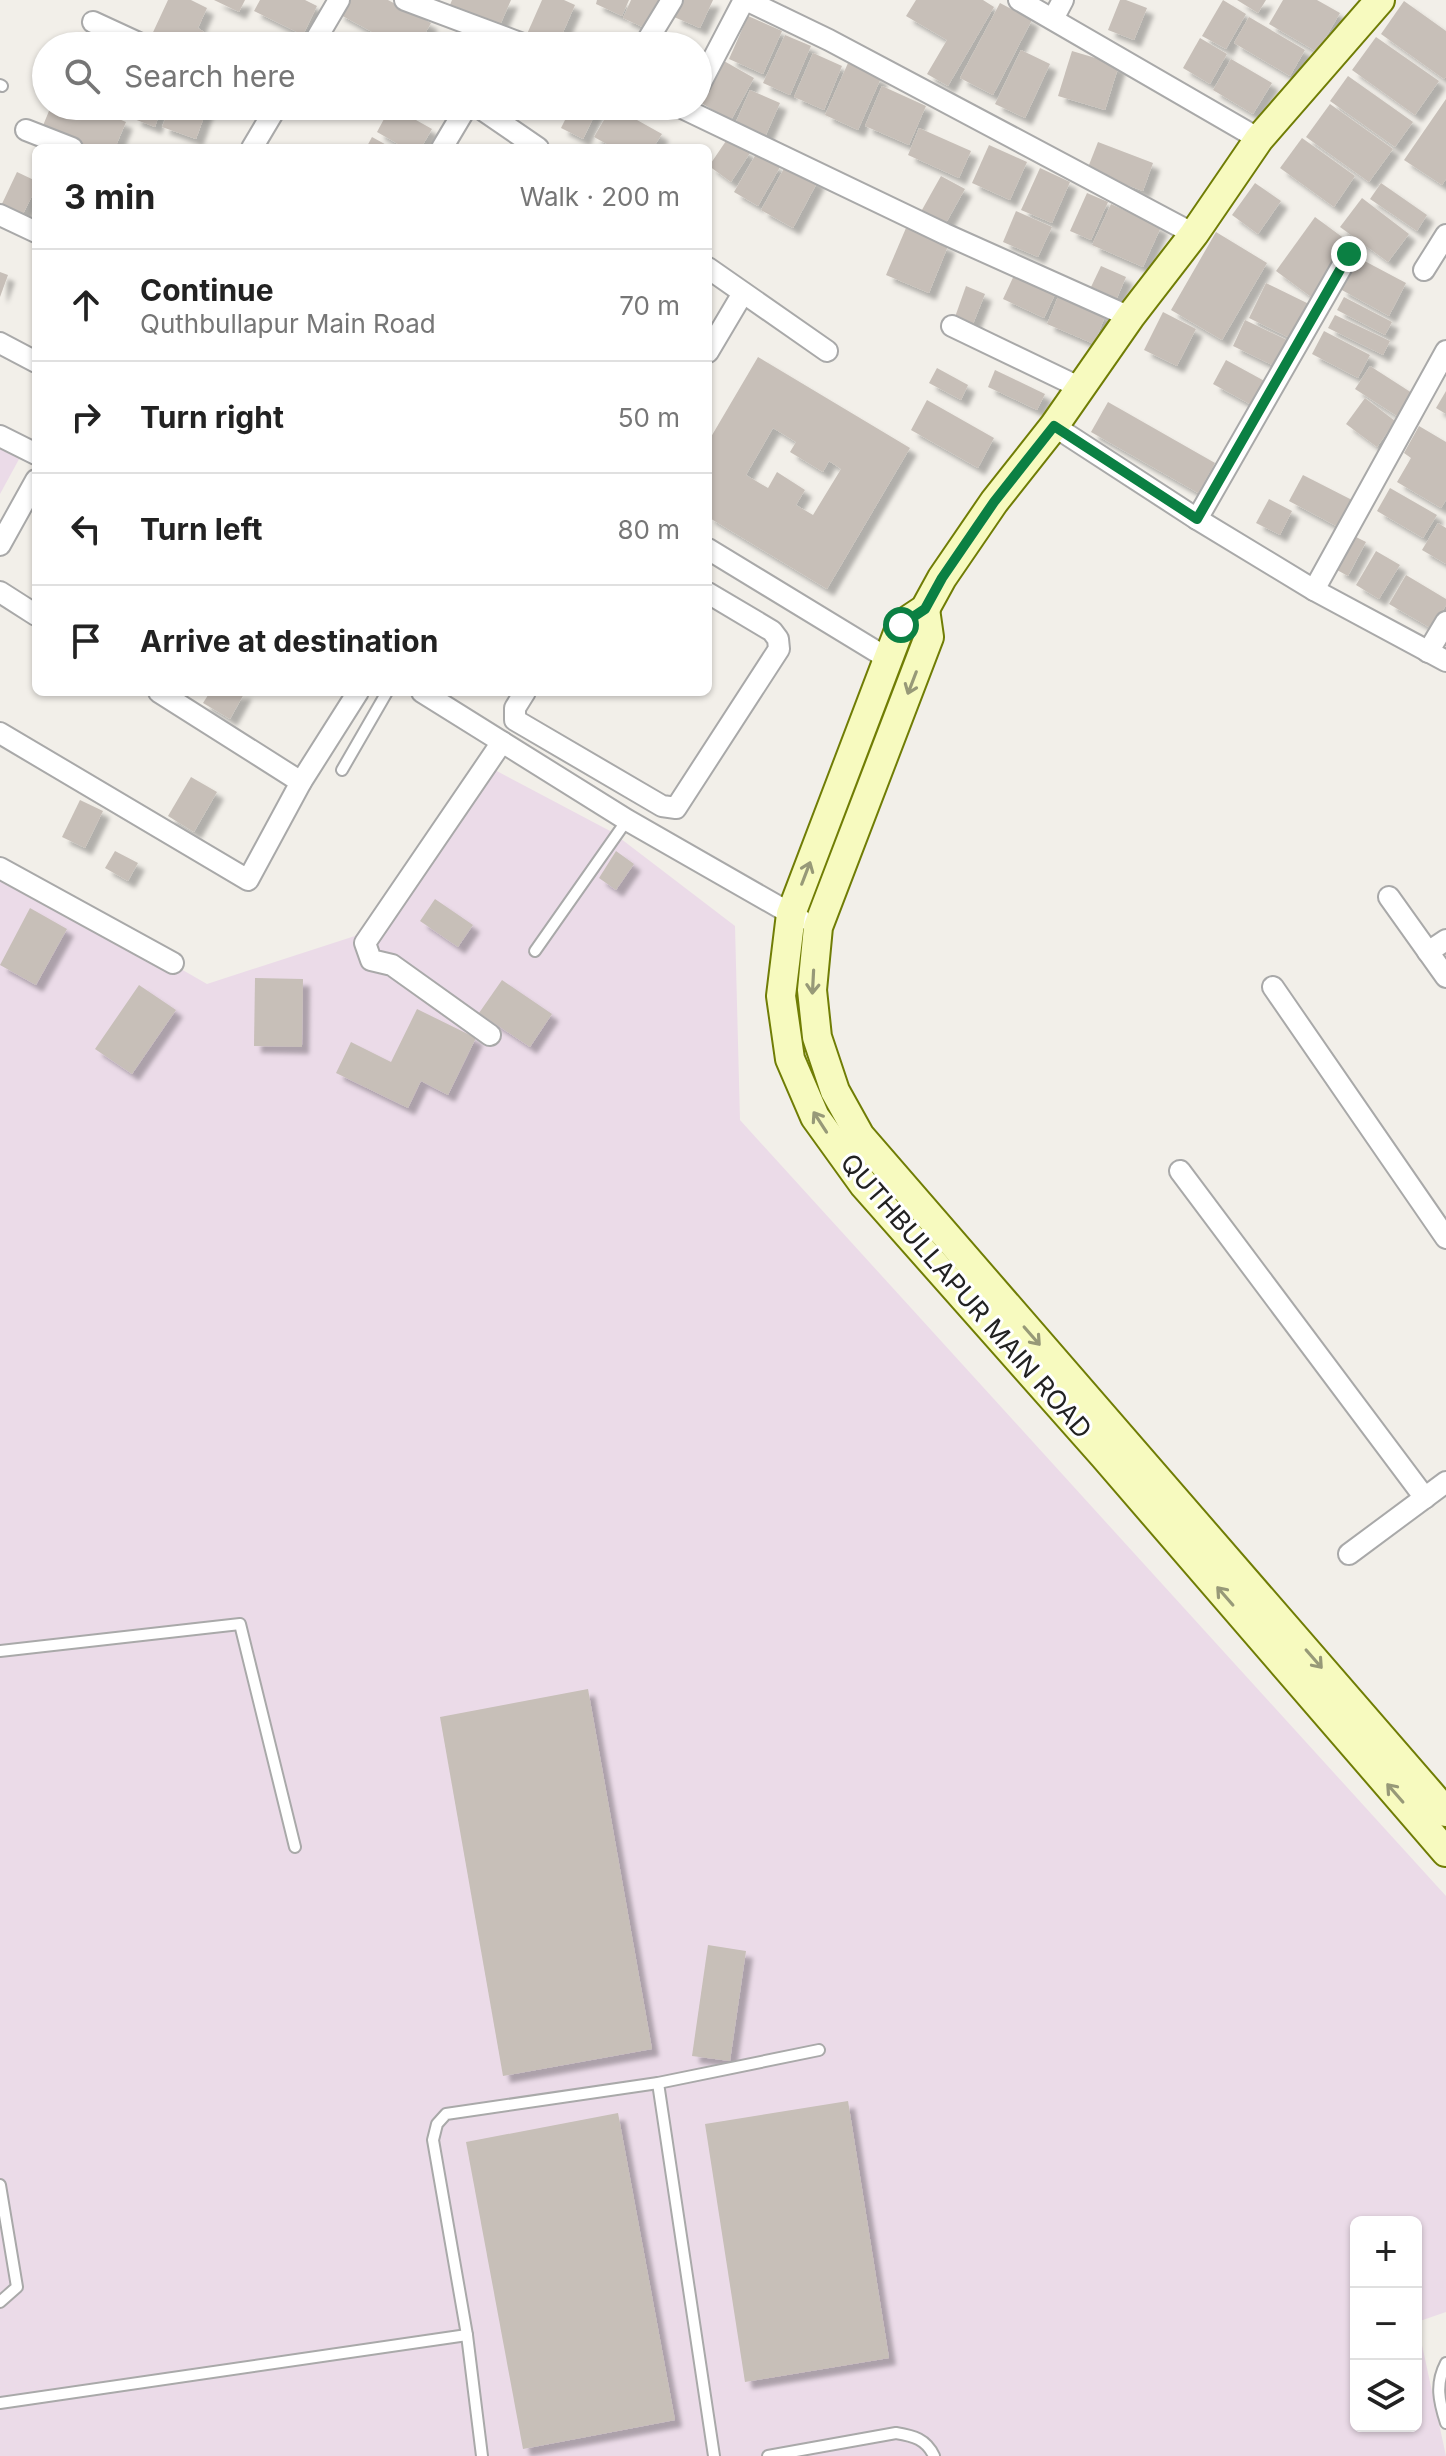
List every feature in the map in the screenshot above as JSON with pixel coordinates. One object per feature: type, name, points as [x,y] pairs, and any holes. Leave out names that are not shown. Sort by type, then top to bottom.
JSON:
[{"type":"main road","name":"QUTHBULLAPUR MAIN ROAD","points":[[1380,0],[1259,139],[1054,426],[994,502],[942,578],[925,609],[901,625],[791,914],[781,996],[790,1059],[815,1117],[864,1185],[1104,1456],[1446,1852]]},
{"type":"main road","name":"QUTHBULLAPUR MAIN ROAD","points":[[925,609],[929,637],[818,927],[812,990],[817,1037],[835,1091],[860,1136],[1446,1812]]},
{"type":"street","points":[[405,0],[491,32]]},
{"type":"street","points":[[653,32],[672,0]]},
{"type":"street","points":[[712,62],[745,0],[829,40],[1194,234]]},
{"type":"street","points":[[1019,0],[1259,139]]},
{"type":"street","points":[[1053,19],[1063,0]]},
{"type":"street","points":[[318,32],[329,3]]},
{"type":"street","points":[[93,22],[115,32]]},
{"type":"street","points":[[254,144],[268,120]]},
{"type":"street","points":[[444,144],[459,120]]},
{"type":"street","points":[[497,120],[532,144]]},
{"type":"street","points":[[712,120],[945,234],[1130,317]]},
{"type":"street","points":[[26,130],[62,144]]},
{"type":"street","points":[[0,215],[32,230]]},
{"type":"street","points":[[1424,270],[1446,235]]},
{"type":"street","points":[[1197,519],[1349,254]]},
{"type":"street","points":[[712,271],[827,351]]},
{"type":"street","points":[[712,345],[743,293]]},
{"type":"street","points":[[952,326],[1081,388]]},
{"type":"street","points":[[0,343],[32,360]]},
{"type":"street","points":[[1314,590],[1446,351]]},
{"type":"street","points":[[1054,426],[1314,590],[1437,656],[1446,622]]},
{"type":"street","points":[[0,436],[32,452]]},
{"type":"street","points":[[0,545],[32,487]]},
{"type":"street","points":[[712,551],[887,658]]},
{"type":"street","points":[[0,592],[32,612]]},
{"type":"street","points":[[522,696],[515,708],[515,720],[662,806],[676,808],[779,649],[778,639],[772,631],[712,595]]},
{"type":"street","points":[[165,696],[301,782]]},
{"type":"street","points":[[0,733],[248,880],[301,782],[355,696]]},
{"type":"street","points":[[428,696],[627,820],[818,927]]},
{"type":"street","points":[[490,1035],[392,965],[371,960],[365,943],[502,742]]},
{"type":"street","points":[[0,868],[173,963]]},
{"type":"street","points":[[1389,897],[1446,977]]},
{"type":"street","points":[[1428,952],[1446,940]]},
{"type":"street","points":[[1273,987],[1446,1238]]},
{"type":"street","points":[[1180,1171],[1425,1498]]},
{"type":"street","points":[[1349,1554],[1446,1482]]},
{"type":"lane","points":[[342,770],[385,696]]},
{"type":"lane","points":[[535,951],[627,820]]},
{"type":"lane","points":[[0,1651],[240,1624],[295,1847]]},
{"type":"lane","points":[[482,2456],[467,2335],[433,2140],[437,2124],[446,2114],[658,2083],[819,2050]]},
{"type":"lane","points":[[658,2083],[714,2456]]},
{"type":"lane","points":[[0,2185],[17,2287],[0,2302]]},
{"type":"lane","points":[[0,2403],[467,2335]]},
{"type":"lane","points":[[1446,2363],[1438,2389],[1446,2423]]},
{"type":"lane","points":[[768,2456],[896,2433],[915,2436],[926,2443],[934,2456]]},
{"type":"shaded area","points":[[0,434],[30,439],[0,494]]},
{"type":"shaded area","points":[[491,768],[612,832],[735,926],[740,1120],[1446,1896],[1446,2312],[1422,2320],[1422,2216],[1350,2216],[1350,2432],[1422,2432],[1422,2345],[1446,2456],[0,2456],[0,865],[207,984],[355,936]]},
{"type":"building","points":[[168,0],[191,0],[207,8],[198,28],[204,32],[153,32]]},
{"type":"building","points":[[214,0],[245,0],[239,12]]},
{"type":"building","points":[[260,0],[305,0],[317,6],[304,32],[297,32],[254,11]]},
{"type":"building","points":[[344,0],[388,0],[431,23],[426,32],[372,32],[337,13]]},
{"type":"building","points":[[452,0],[511,0],[497,32],[448,10]]},
{"type":"building","points":[[542,0],[564,0],[575,5],[563,32],[528,32]]},
{"type":"building","points":[[597,0],[629,0],[622,16],[596,4]]},
{"type":"building","points":[[631,0],[665,0],[651,31],[623,18]]},
{"type":"building","points":[[682,0],[713,0],[700,28],[674,17]]},
{"type":"building","points":[[916,0],[983,0],[994,7],[948,86],[927,74],[947,40],[906,16]]},
{"type":"building","points":[[1120,0],[1147,8],[1134,40],[1108,30]]},
{"type":"building","points":[[1223,0],[1246,14],[1226,49],[1202,36]]},
{"type":"building","points":[[1237,0],[1266,0],[1258,13]]},
{"type":"building","points":[[1283,0],[1317,0],[1340,13],[1317,52],[1269,24]]},
{"type":"building","points":[[1404,1],[1446,31],[1444,79],[1381,34]]},
{"type":"building","points":[[1000,3],[1032,20],[993,95],[960,78]]},
{"type":"building","points":[[748,16],[782,31],[763,74],[729,59]]},
{"type":"building","points":[[1249,17],[1305,50],[1290,76],[1234,43]]},
{"type":"building","points":[[785,35],[811,46],[790,95],[763,83]]},
{"type":"building","points":[[1376,37],[1439,81],[1415,115],[1352,70]]},
{"type":"building","points":[[1200,38],[1227,54],[1210,84],[1183,68]]},
{"type":"building","points":[[1021,50],[1050,64],[1025,118],[995,104]]},
{"type":"building","points":[[1072,51],[1119,65],[1105,110],[1058,96]]},
{"type":"building","points":[[813,53],[842,66],[824,110],[794,97]]},
{"type":"building","points":[[1231,59],[1272,83],[1253,114],[1213,90]]},
{"type":"building","points":[[724,61],[754,78],[731,120],[712,109],[712,83]]},
{"type":"building","points":[[848,63],[881,78],[858,130],[825,115]]},
{"type":"building","points":[[1348,76],[1413,122],[1395,147],[1330,101]]},
{"type":"building","points":[[882,86],[926,106],[909,145],[865,126]]},
{"type":"building","points":[[750,90],[780,103],[765,137],[735,124]]},
{"type":"building","points":[[1446,99],[1446,179],[1442,185],[1404,160]]},
{"type":"building","points":[[1330,104],[1393,149],[1369,182],[1306,137]]},
{"type":"building","points":[[45,120],[126,122],[117,144],[79,144],[42,128]]},
{"type":"building","points":[[137,120],[157,120],[155,127]]},
{"type":"building","points":[[165,120],[203,120],[196,139],[162,127]]},
{"type":"building","points":[[383,120],[416,120],[432,129],[423,144],[398,144],[377,132]]},
{"type":"building","points":[[565,120],[592,120],[583,139],[561,128]]},
{"type":"building","points":[[604,120],[637,120],[662,134],[656,144],[607,144],[594,137]]},
{"type":"building","points":[[919,128],[971,151],[959,178],[908,155]]},
{"type":"building","points":[[372,137],[385,144],[368,144]]},
{"type":"building","points":[[728,138],[750,153],[731,182],[712,168],[712,162]]},
{"type":"building","points":[[1302,138],[1355,176],[1334,207],[1280,168]]},
{"type":"building","points":[[1098,142],[1153,163],[1143,191],[1087,170]]},
{"type":"building","points":[[989,145],[1027,162],[1010,200],[972,183]]},
{"type":"building","points":[[756,154],[780,167],[758,206],[734,192]]},
{"type":"building","points":[[787,163],[818,181],[793,228],[761,210]]},
{"type":"building","points":[[1040,168],[1070,182],[1052,223],[1021,210]]},
{"type":"building","points":[[17,172],[32,179],[32,196],[21,218],[0,208]]},
{"type":"building","points":[[941,176],[965,189],[942,230],[918,217]]},
{"type":"building","points":[[1255,183],[1281,201],[1258,234],[1232,215]]},
{"type":"building","points":[[1381,183],[1427,215],[1417,231],[1370,199]]},
{"type":"building","points":[[1087,193],[1108,202],[1091,240],[1070,231]]},
{"type":"building","points":[[1362,198],[1409,234],[1388,262],[1340,227]]},
{"type":"building","points":[[1111,204],[1161,227],[1143,267],[1092,245]]},
{"type":"building","points":[[1016,211],[1052,227],[1038,257],[1003,242]]},
{"type":"building","points":[[1315,217],[1353,245],[1314,299],[1276,271]]},
{"type":"building","points":[[906,228],[948,246],[929,293],[886,275]]},
{"type":"building","points":[[1216,232],[1267,263],[1222,340],[1171,310]]},
{"type":"building","points":[[1357,257],[1406,283],[1389,316],[1340,289]]},
{"type":"building","points":[[1101,266],[1126,277],[1117,298],[1091,287]]},
{"type":"building","points":[[1017,269],[1058,288],[1044,318],[1003,299]]},
{"type":"building","points":[[0,272],[8,275],[0,297]]},
{"type":"building","points":[[1266,283],[1311,305],[1294,340],[1249,318]]},
{"type":"building","points":[[966,286],[985,294],[973,324],[955,317]]},
{"type":"building","points":[[1059,294],[1106,314],[1094,344],[1047,324]]},
{"type":"building","points":[[1344,297],[1392,322],[1385,335],[1337,310]]},
{"type":"building","points":[[1163,312],[1196,329],[1177,366],[1144,350]]},
{"type":"building","points":[[1335,315],[1390,341],[1383,355],[1328,328]]},
{"type":"building","points":[[1245,320],[1289,341],[1276,367],[1233,346]]},
{"type":"building","points":[[1324,331],[1370,355],[1358,378],[1312,354]]},
{"type":"building","points":[[758,357],[910,448],[827,589],[712,519],[712,435]],"holes":[[[773,428],[796,442],[790,452],[823,472],[829,461],[841,469],[813,515],[796,505],[805,490],[777,472],[768,488],[746,475]]]},
{"type":"building","points":[[1226,360],[1270,384],[1257,408],[1213,384]]},
{"type":"building","points":[[1370,366],[1412,393],[1397,416],[1355,389]]},
{"type":"building","points":[[937,368],[968,385],[961,400],[929,383]]},
{"type":"building","points":[[995,370],[1045,394],[1037,410],[988,387]]},
{"type":"building","points":[[1446,391],[1446,414],[1436,408]]},
{"type":"building","points":[[1365,398],[1395,421],[1377,447],[1346,424]]},
{"type":"building","points":[[927,400],[994,438],[978,468],[911,430]]},
{"type":"building","points":[[1108,402],[1215,463],[1198,493],[1091,432]]},
{"type":"building","points":[[1419,426],[1446,442],[1446,500],[1441,508],[1397,482],[1411,458],[1404,453]]},
{"type":"building","points":[[1303,475],[1352,500],[1338,527],[1289,501]]},
{"type":"building","points":[[1390,488],[1437,515],[1423,538],[1377,511]]},
{"type":"building","points":[[1269,499],[1292,511],[1280,535],[1256,523]]},
{"type":"building","points":[[1438,523],[1446,528],[1446,564],[1422,550]]},
{"type":"building","points":[[1354,536],[1366,542],[1348,576],[1337,570]]},
{"type":"building","points":[[1376,551],[1400,565],[1379,599],[1356,585]]},
{"type":"building","points":[[1406,575],[1446,599],[1446,605],[1432,629],[1389,604]]},
{"type":"building","points":[[207,696],[243,696],[230,719],[203,703]]},
{"type":"building","points":[[191,777],[217,792],[194,832],[168,816]]},
{"type":"building","points":[[80,800],[103,811],[85,848],[62,837]]},
{"type":"building","points":[[115,851],[138,863],[128,881],[105,868]]},
{"type":"building","points":[[616,851],[634,864],[616,890],[599,878]]},
{"type":"building","points":[[435,899],[473,925],[458,947],[420,921]]},
{"type":"building","points":[[30,908],[67,929],[36,985],[0,965]]},
{"type":"building","points":[[255,978],[303,979],[302,1047],[254,1046]]},
{"type":"building","points":[[502,980],[552,1014],[530,1047],[479,1013]]},
{"type":"building","points":[[139,985],[176,1010],[132,1074],[95,1049]]},
{"type":"building","points":[[417,1009],[476,1038],[448,1095],[421,1081],[408,1108],[336,1073],[351,1042],[391,1062]]},
{"type":"building","points":[[588,1689],[652,2049],[503,2076],[440,1717]]},
{"type":"building","points":[[708,1945],[746,1951],[730,2061],[692,2056]]},
{"type":"building","points":[[848,2101],[889,2358],[745,2382],[705,2124]]},
{"type":"building","points":[[618,2113],[675,2420],[523,2449],[466,2142]]},
{"type":"route","points":[[901,625],[925,609],[942,578],[994,502],[1054,426],[1197,519],[1349,254]]}]
